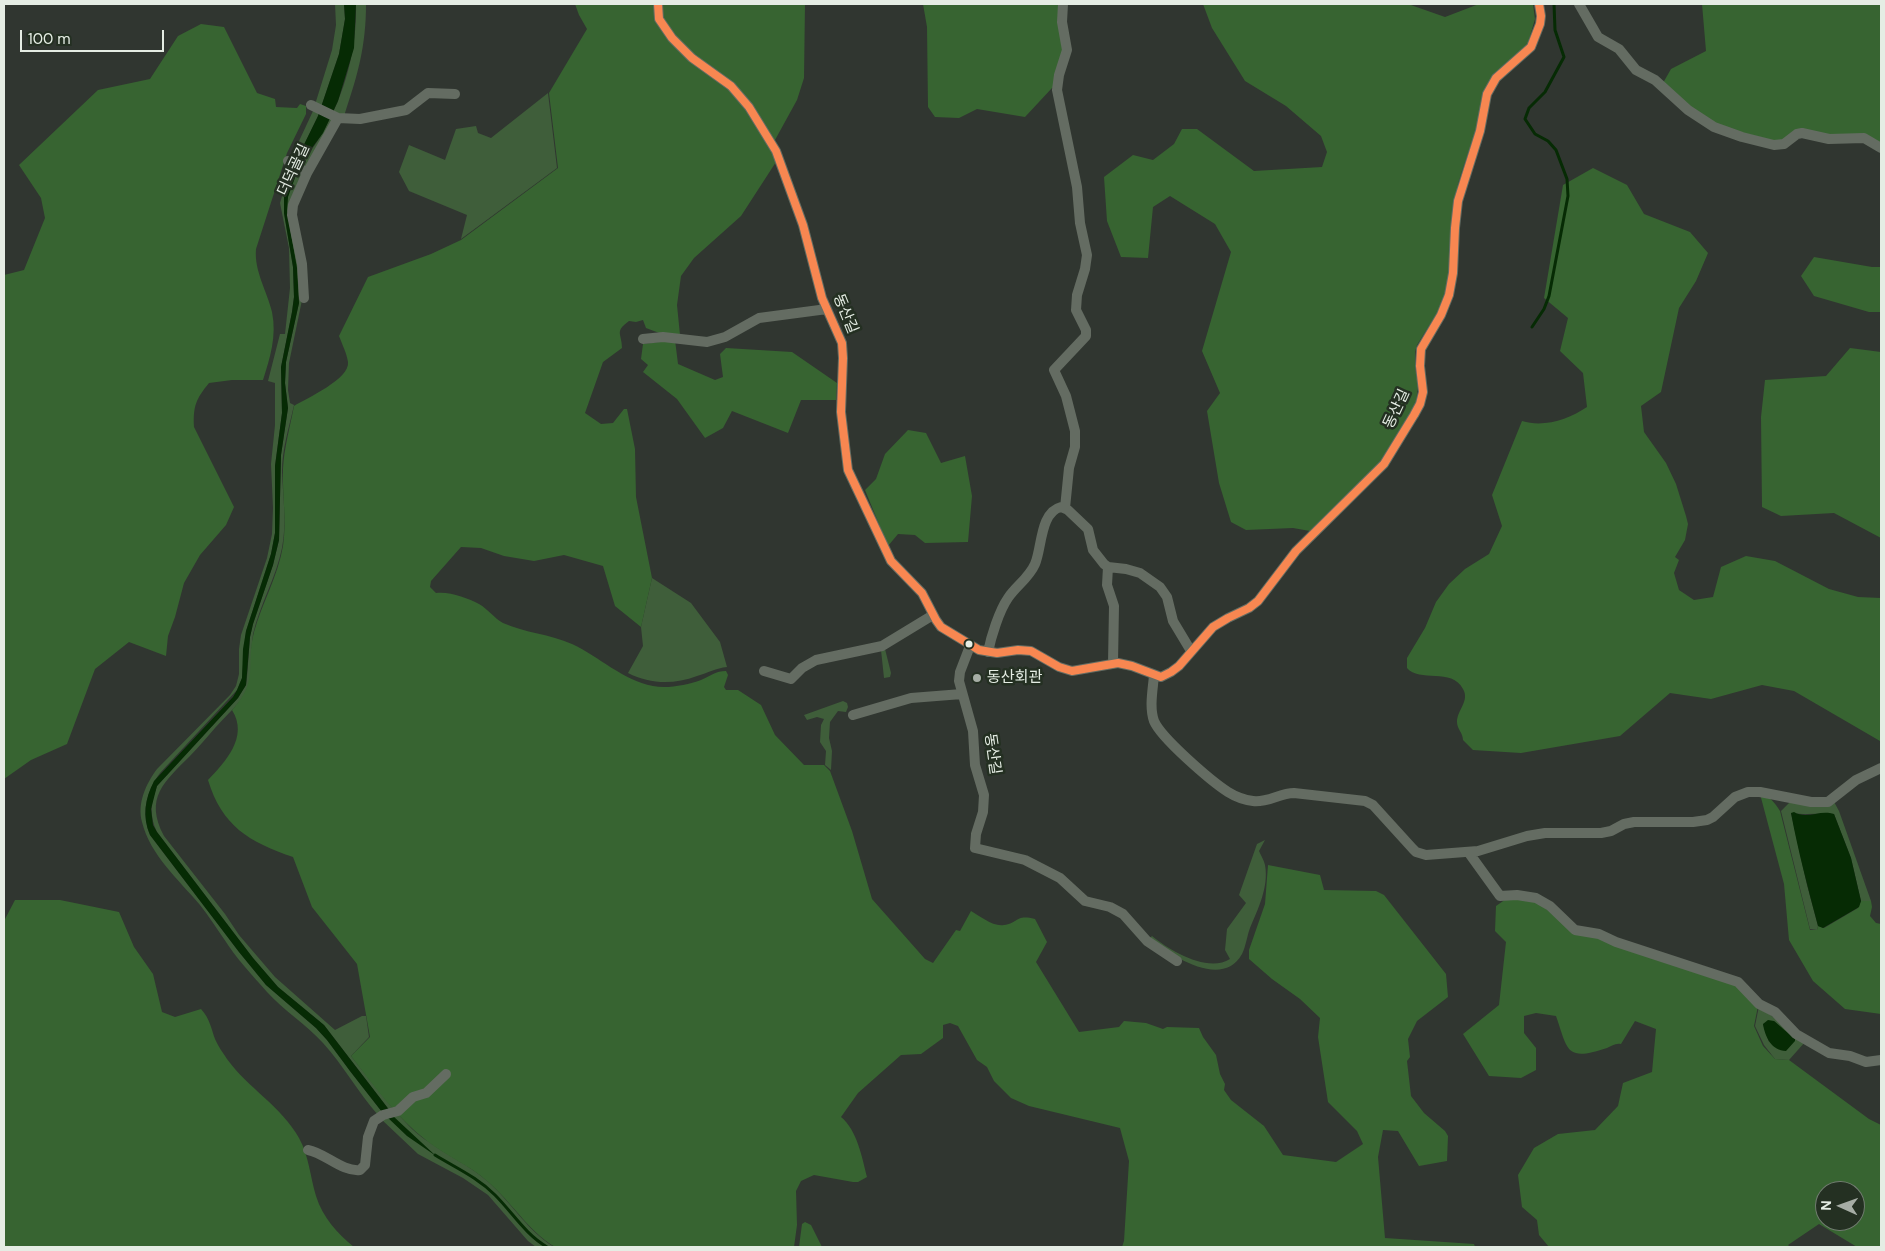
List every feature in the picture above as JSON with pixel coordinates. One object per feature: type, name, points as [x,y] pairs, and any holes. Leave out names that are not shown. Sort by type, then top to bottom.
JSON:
[{"type":"street","name":"동산길","points":[[658,4],[659,19],[672,38],[692,58],[732,86],[749,107],[769,138],[782,166],[803,225],[818,283],[843,349],[841,412],[850,476],[863,500],[888,558],[922,593],[941,627],[970,646],[988,652],[1031,651],[1059,667],[1072,671],[1114,663],[1132,666],[1161,677],[1171,672],[1212,627],[1249,608],[1258,601],[1296,551],[1384,464],[1414,416],[1423,392],[1420,366],[1421,349],[1441,315],[1449,295],[1453,273],[1458,201],[1480,131],[1487,94],[1496,78],[1531,47],[1540,24],[1541,16],[1538,4]]},
{"type":"street","points":[[1063,4],[1062,22],[1067,50],[1059,75],[1058,95],[1077,187],[1080,223],[1087,255],[1077,295],[1076,310],[1086,330],[1086,336],[1054,370],[1066,396],[1075,431],[1075,447],[1069,468],[1065,508]]},
{"type":"street","points":[[1579,4],[1598,37],[1619,50],[1636,70],[1656,80],[1688,110],[1714,127],[1742,137],[1774,145],[1784,144],[1797,134],[1802,133],[1829,139],[1864,138],[1881,148]]},
{"type":"street","points":[[313,106],[337,117],[360,120],[406,110],[428,93],[455,94]]},
{"type":"street","name":"더덕골길","points":[[304,298],[302,264],[292,210],[305,172],[337,117]]},
{"type":"street","points":[[290,162],[305,172]]},
{"type":"street","points":[[643,340],[663,337],[707,342],[725,337],[753,320],[767,316],[827,310]]},
{"type":"street","points":[[988,652],[1003,606],[1034,567],[1047,519],[1056,509],[1065,508],[1088,529],[1093,550],[1108,567],[1140,573],[1160,587],[1167,597],[1173,621],[1191,651]]},
{"type":"street","points":[[1108,567],[1107,585],[1114,606],[1114,663]]},
{"type":"street","points":[[764,671],[791,679],[802,668],[816,660],[882,646],[933,615]]},
{"type":"street","name":"동산길","points":[[970,646],[960,672],[959,685],[974,731],[975,765],[984,795],[983,812],[976,834],[975,848],[1024,860],[1060,878],[1085,901],[1110,907],[1123,914],[1147,941],[1177,961]]},
{"type":"street","points":[[1154,675],[1152,711],[1156,725],[1182,753],[1230,793],[1246,800],[1259,802],[1289,793],[1365,801],[1376,807],[1416,852],[1433,856],[1469,852],[1544,833],[1601,833],[1634,822],[1701,821],[1713,817],[1735,797],[1748,792],[1760,792],[1811,802],[1828,802],[1850,784],[1881,768]]},
{"type":"street","points":[[853,715],[911,698],[962,694]]},
{"type":"street","points":[[1469,852],[1500,896],[1517,895],[1536,898],[1550,906],[1575,930],[1599,934],[1616,942],[1738,982],[1759,1004],[1775,1012],[1796,1034],[1821,1050],[1828,1053],[1850,1056],[1866,1062],[1881,1060]]},
{"type":"street","points":[[308,1150],[318,1152],[331,1160],[355,1170],[360,1170],[365,1165],[368,1137],[374,1122],[383,1115],[398,1111],[412,1097],[426,1093],[446,1074]]},
{"type":"shaded area","points":[[335,4],[344,4],[345,19],[339,54],[318,116],[296,161],[284,195],[284,213],[293,267],[294,297],[281,367],[282,413],[275,466],[275,533],[271,554],[246,631],[242,678],[237,690],[155,780],[146,803],[146,819],[150,835],[239,952],[266,985],[316,1028],[327,1040],[382,1112],[378,1115],[323,1043],[274,999],[239,960],[203,909],[158,856],[146,834],[141,815],[144,794],[149,781],[157,769],[230,695],[236,686],[239,674],[241,635],[267,558],[272,534],[271,464],[275,425],[275,383],[268,381],[280,334],[285,334],[290,288],[289,248],[280,203],[293,154],[313,111],[332,50],[336,25]]},
{"type":"shaded area","points":[[344,4],[356,4],[354,48],[338,101],[323,133],[300,164],[288,197],[287,211],[297,268],[299,303],[286,362],[285,383],[288,408],[281,455],[279,540],[250,637],[246,685],[238,698],[157,786],[151,809],[153,825],[157,832],[253,958],[278,987],[324,1025],[390,1111],[382,1112],[327,1040],[316,1028],[266,985],[239,952],[150,835],[145,814],[148,794],[154,781],[233,697],[242,678],[246,631],[271,554],[275,533],[275,466],[282,413],[281,367],[294,297],[293,267],[284,213],[284,195],[296,161],[318,116],[339,54],[345,19]]},
{"type":"shaded area","points":[[356,4],[366,4],[365,33],[345,116],[295,191],[295,242],[302,300],[289,363],[288,390],[290,403],[294,405],[282,463],[283,539],[276,570],[253,634],[250,681],[238,703],[165,783],[157,801],[156,811],[158,823],[164,836],[225,914],[239,935],[275,977],[335,1030],[362,1016],[366,1016],[369,1037],[351,1056],[394,1110],[390,1111],[324,1025],[278,987],[253,958],[157,832],[152,815],[152,803],[157,786],[238,698],[246,685],[250,637],[279,540],[281,455],[288,408],[285,383],[286,362],[299,303],[287,211],[288,199],[290,188],[299,168],[323,132],[338,102],[352,54]]},
{"type":"shaded area","points":[[575,4],[805,4],[804,78],[797,100],[775,140],[776,162],[741,216],[694,258],[681,276],[677,305],[680,335],[662,334],[646,328],[643,320],[629,321],[624,325],[620,330],[622,348],[603,362],[585,413],[601,424],[613,423],[624,409],[627,409],[635,449],[636,497],[652,578],[641,627],[615,606],[603,566],[564,555],[534,561],[504,556],[481,548],[461,547],[431,581],[430,587],[436,593],[452,594],[475,602],[503,623],[572,644],[621,674],[642,683],[659,687],[677,686],[726,671],[728,675],[724,687],[726,690],[738,690],[761,705],[775,735],[804,765],[824,765],[830,771],[852,831],[872,899],[925,959],[933,963],[956,930],[960,931],[971,911],[991,923],[1000,925],[1009,924],[1020,918],[1035,919],[1047,942],[1036,962],[1079,1032],[1119,1027],[1124,1021],[1146,1023],[1163,1029],[1167,1027],[1199,1028],[1216,1055],[1220,1074],[1225,1084],[1224,1090],[1231,1100],[1264,1126],[1283,1155],[1336,1162],[1363,1144],[1357,1131],[1328,1102],[1318,1037],[1320,1018],[1300,999],[1272,979],[1249,959],[1249,950],[1265,904],[1268,865],[1320,875],[1324,890],[1376,891],[1384,895],[1446,974],[1448,997],[1417,1021],[1408,1039],[1410,1057],[1407,1061],[1411,1096],[1424,1113],[1445,1131],[1448,1136],[1447,1161],[1419,1166],[1398,1131],[1383,1130],[1378,1157],[1385,1238],[1474,1244],[1475,1247],[1122,1247],[1124,1241],[1129,1161],[1120,1128],[1029,1106],[1011,1098],[994,1081],[987,1067],[977,1060],[958,1026],[950,1023],[943,1025],[943,1038],[921,1054],[901,1055],[858,1093],[841,1117],[847,1122],[855,1136],[867,1177],[858,1182],[853,1182],[814,1175],[801,1181],[796,1191],[797,1225],[794,1247],[555,1247],[536,1232],[487,1181],[416,1132],[386,1101],[351,1056],[370,1037],[357,964],[312,907],[293,857],[250,838],[229,821],[214,796],[208,780],[228,757],[236,739],[238,730],[237,720],[232,710],[241,699],[249,681],[254,632],[281,557],[285,527],[284,461],[294,406],[335,381],[347,368],[346,352],[339,336],[368,277],[431,254],[461,240],[558,168],[549,93],[587,29]]},
{"type":"shaded area","points":[[923,4],[1061,4],[1064,50],[1055,88],[1052,88],[1025,117],[977,109],[959,118],[935,117],[928,107],[927,27]]},
{"type":"shaded area","points":[[1203,4],[1408,4],[1445,17],[1479,4],[1533,4],[1535,19],[1528,43],[1496,72],[1458,184],[1445,293],[1437,313],[1417,345],[1415,352],[1418,385],[1416,403],[1380,462],[1310,531],[1293,528],[1246,530],[1231,522],[1219,483],[1207,411],[1220,393],[1202,351],[1231,252],[1215,224],[1170,196],[1153,207],[1148,258],[1121,257],[1107,221],[1104,177],[1133,155],[1153,160],[1174,144],[1182,129],[1197,129],[1254,171],[1322,167],[1327,152],[1321,136],[1286,106],[1245,81],[1212,28]]},
{"type":"shaded area","points":[[1702,4],[1881,4],[1881,145],[1806,132],[1786,141],[1756,139],[1705,119],[1663,83],[1671,69],[1706,51]]},
{"type":"shaded area","points":[[201,24],[224,27],[257,93],[275,99],[276,107],[297,108],[300,104],[306,106],[306,114],[287,153],[256,249],[257,265],[270,304],[274,330],[272,347],[263,380],[232,380],[209,383],[198,398],[195,408],[194,427],[234,507],[226,525],[200,555],[184,583],[168,636],[166,656],[129,642],[95,669],[67,744],[31,760],[4,779],[4,275],[24,270],[45,218],[41,198],[19,165],[98,90],[150,79],[178,36]]},
{"type":"shaded area","points":[[548,93],[557,168],[461,239],[467,215],[409,191],[399,172],[409,145],[445,160],[456,129],[476,126],[478,133],[491,138]]},
{"type":"shaded area","points":[[1593,168],[1627,185],[1644,214],[1690,232],[1708,253],[1696,281],[1679,308],[1661,392],[1641,406],[1644,432],[1666,463],[1676,484],[1688,524],[1685,540],[1675,557],[1679,560],[1674,573],[1679,590],[1694,600],[1713,597],[1721,567],[1746,556],[1775,561],[1829,589],[1858,597],[1881,598],[1881,762],[1880,741],[1794,691],[1762,685],[1711,699],[1670,693],[1620,736],[1521,753],[1473,750],[1463,740],[1457,724],[1465,698],[1465,693],[1458,682],[1444,677],[1419,675],[1407,668],[1407,658],[1425,628],[1436,602],[1449,584],[1465,569],[1489,554],[1502,526],[1492,495],[1522,421],[1547,423],[1564,419],[1587,407],[1583,373],[1560,351],[1568,318],[1544,298],[1563,185]]},
{"type":"shaded area","points":[[1814,257],[1881,267],[1881,312],[1869,312],[1814,296],[1801,276]]},
{"type":"shaded area","points":[[675,340],[678,364],[715,380],[723,377],[720,354],[726,348],[792,352],[837,383],[836,400],[801,400],[788,433],[732,411],[723,428],[705,438],[677,399],[643,372],[648,365],[641,359],[643,344]]},
{"type":"shaded area","points":[[1850,348],[1881,352],[1881,538],[1834,513],[1781,516],[1762,507],[1761,417],[1765,380],[1826,376]]},
{"type":"shaded area","points":[[908,430],[926,433],[941,463],[965,456],[972,496],[968,542],[925,543],[915,535],[898,534],[888,546],[865,490],[876,479],[885,454]]},
{"type":"shaded area","points":[[652,578],[691,603],[720,642],[727,667],[688,679],[670,682],[653,681],[628,673],[643,646],[641,627]]},
{"type":"shaded area","points":[[885,649],[891,673],[890,677],[884,678],[881,650]]},
{"type":"shaded area","points":[[843,701],[847,703],[846,712],[838,711],[830,722],[831,770],[825,765],[826,751],[820,742],[821,725],[824,719],[817,717],[807,720],[804,715]]},
{"type":"shaded area","points":[[1760,794],[1769,798],[1780,811],[1810,930],[1817,930],[1818,926],[1824,928],[1858,908],[1861,901],[1871,901],[1870,916],[1876,923],[1881,924],[1881,1014],[1845,1009],[1813,981],[1789,940],[1784,884]]},
{"type":"shaded area","points":[[1833,800],[1839,811],[1871,901],[1861,901],[1851,858],[1834,814],[1791,813],[1818,926],[1817,930],[1810,929],[1781,811],[1791,801]]},
{"type":"shaded area","points":[[1791,813],[1804,815],[1834,814],[1851,858],[1861,901],[1859,907],[1823,928],[1818,926],[1803,869]]},
{"type":"shaded area","points":[[1265,840],[1259,851],[1265,865],[1264,890],[1242,954],[1233,964],[1222,969],[1196,966],[1170,953],[1149,939],[1152,936],[1179,954],[1200,962],[1221,963],[1230,959],[1225,950],[1227,929],[1246,903],[1239,895],[1257,844]]},
{"type":"shaded area","points":[[1506,899],[1535,900],[1570,928],[1599,936],[1734,983],[1758,1006],[1754,1026],[1763,1046],[1775,1059],[1789,1060],[1869,1119],[1881,1125],[1881,1247],[1857,1247],[1831,1231],[1865,1231],[1865,1181],[1815,1181],[1815,1227],[1788,1245],[1790,1247],[1549,1247],[1539,1235],[1537,1220],[1522,1207],[1518,1175],[1534,1148],[1558,1134],[1595,1130],[1618,1106],[1623,1083],[1652,1072],[1656,1029],[1635,1021],[1621,1044],[1615,1044],[1583,1054],[1570,1050],[1566,1045],[1556,1016],[1536,1013],[1524,1016],[1524,1033],[1536,1048],[1536,1070],[1521,1078],[1489,1076],[1463,1034],[1499,1005],[1506,942],[1495,931],[1496,906]]},
{"type":"shaded area","points":[[15,900],[60,900],[119,912],[134,947],[153,974],[162,1012],[175,1017],[201,1009],[208,1020],[216,1042],[227,1059],[292,1127],[305,1152],[316,1196],[322,1211],[336,1231],[354,1247],[4,1247],[4,921]]},
{"type":"shaded area","points":[[1759,1006],[1805,1042],[1789,1060],[1775,1059],[1764,1045],[1755,1026]],"holes":[[[1774,1021],[1782,1028],[1769,1042],[1763,1024]]]},
{"type":"shaded area","points":[[1768,1020],[1774,1021],[1795,1039],[1786,1051],[1777,1049],[1767,1038],[1763,1024]]},
{"type":"shaded area","points":[[398,1114],[420,1136],[486,1180],[535,1232],[554,1247],[536,1247],[528,1241],[488,1195],[463,1178],[418,1154],[381,1119]]},
{"type":"shaded area","points":[[386,1116],[393,1116],[436,1156],[407,1136]]},
{"type":"shaded area","points":[[805,1222],[811,1225],[822,1247],[799,1247],[802,1224]]},
{"type":"waterway","points":[[1532,327],[1544,309],[1549,296],[1568,196],[1567,179],[1556,150],[1548,141],[1535,134],[1525,119],[1529,108],[1545,92],[1564,57],[1555,30],[1554,4]]},
{"type":"waterway","points":[[435,1155],[474,1178],[488,1189],[526,1230],[547,1247]]},
{"type":"transit line","points":[[658,4],[659,19],[672,38],[692,58],[731,86],[749,107],[776,151],[803,225],[822,298],[842,343],[841,412],[848,470],[891,561],[922,593],[941,627],[979,650],[997,653],[1018,650],[1031,651],[1059,667],[1072,671],[1118,663],[1161,677],[1179,666],[1213,627],[1249,608],[1258,601],[1296,551],[1384,464],[1414,415],[1420,404],[1423,392],[1420,366],[1421,349],[1441,315],[1449,295],[1453,273],[1458,201],[1480,131],[1487,94],[1496,78],[1531,47],[1540,24],[1539,4]]},
{"type":"place","name":"동산회관","points":[[977,678]]}]
